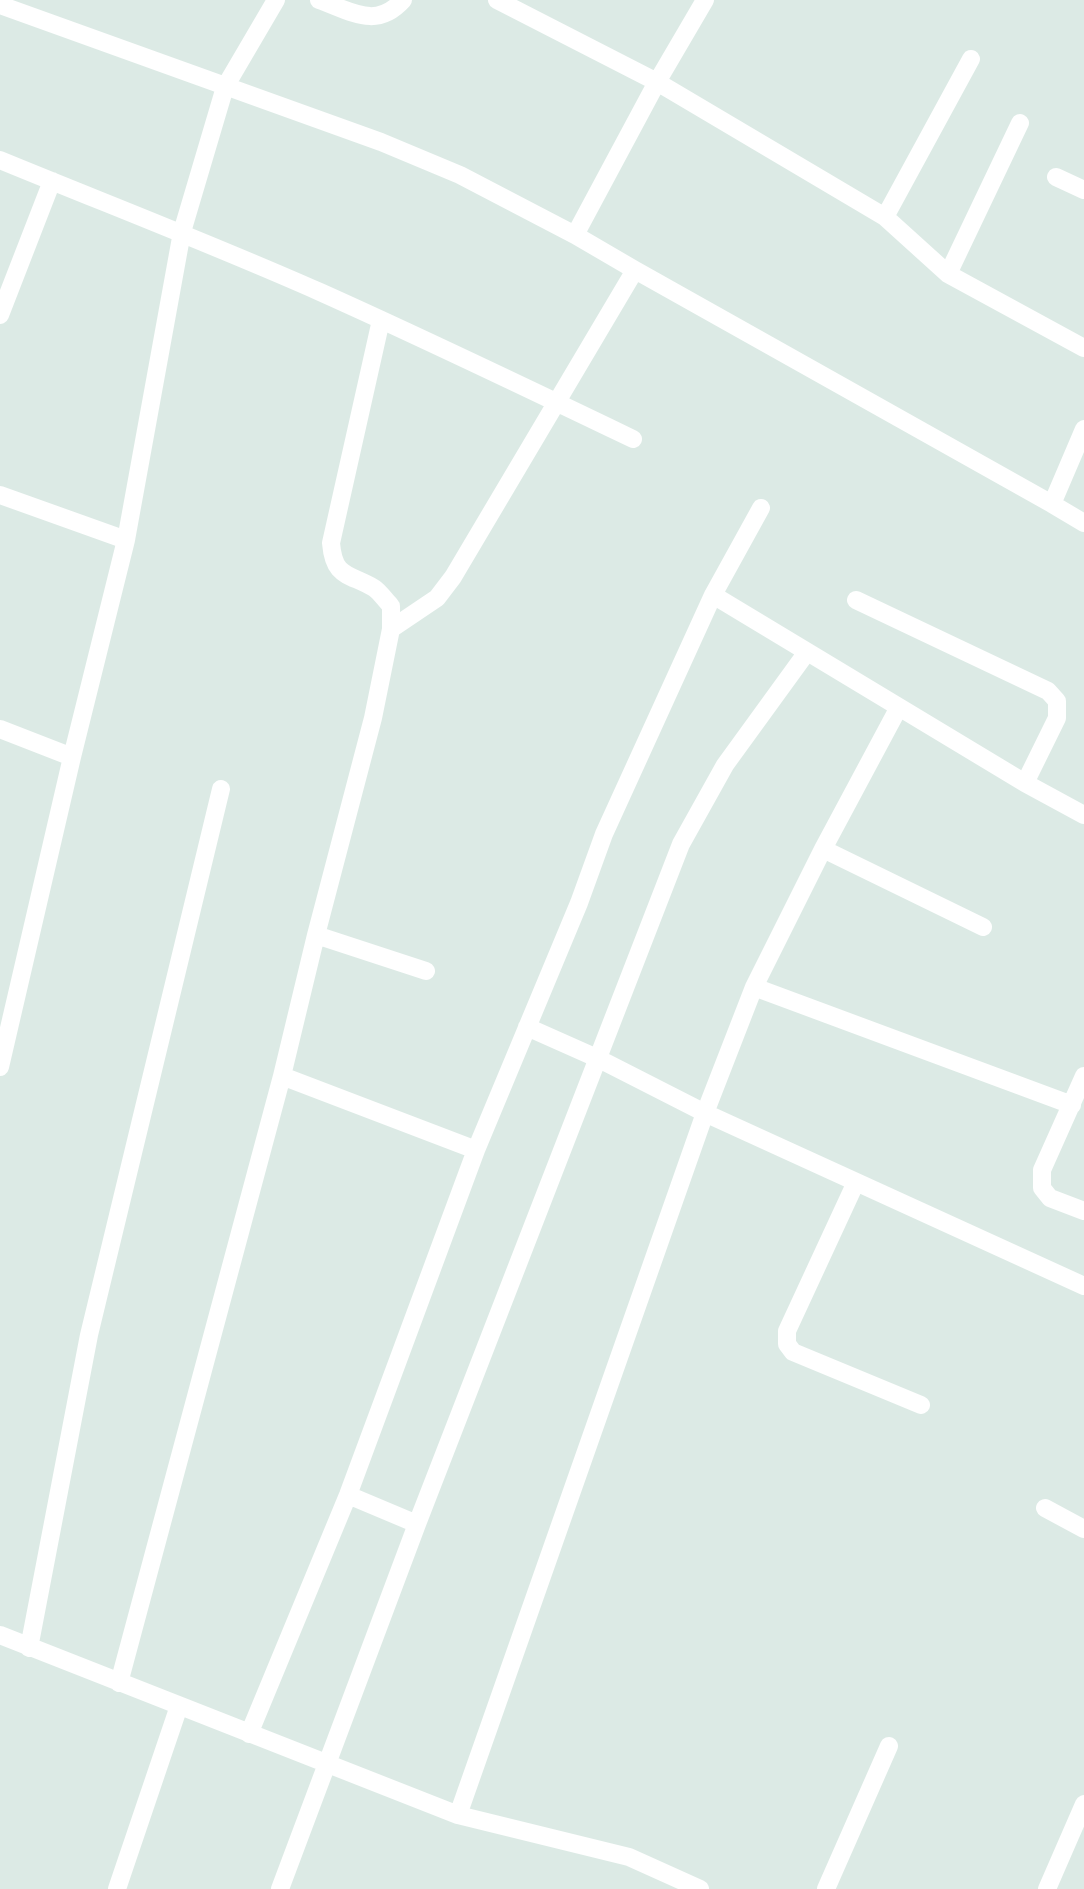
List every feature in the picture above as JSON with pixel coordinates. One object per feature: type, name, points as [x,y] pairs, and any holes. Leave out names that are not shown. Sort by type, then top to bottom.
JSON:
[{"type":"street","points":[[0,1067],[72,757],[126,540],[182,232],[225,87],[276,0]]},
{"type":"street","points":[[319,0],[360,15],[375,17],[387,14],[402,0]]},
{"type":"street","points":[[497,0],[657,82],[885,217],[948,274],[1084,348]]},
{"type":"street","points":[[575,235],[657,82],[705,0]]},
{"type":"street","points":[[0,5],[381,142],[460,175],[575,235],[1084,523]]},
{"type":"street","points":[[885,217],[971,60]]},
{"type":"street","points":[[948,274],[1020,123]]},
{"type":"street","points":[[0,160],[182,232],[381,320],[633,439]]},
{"type":"street","points":[[1056,177],[1084,190]]},
{"type":"street","points":[[0,315],[52,181]]},
{"type":"street","points":[[392,629],[437,598],[453,577],[635,270]]},
{"type":"street","points":[[119,1683],[282,1076],[316,934],[373,718],[392,629],[391,606],[376,590],[344,574],[333,561],[331,543],[381,320]]},
{"type":"street","points":[[1052,504],[1084,429]]},
{"type":"street","points":[[0,495],[126,540]]},
{"type":"street","points":[[249,1734],[348,1495],[476,1150],[579,903],[604,834],[713,595],[760,508]]},
{"type":"street","points":[[713,595],[1025,783],[1084,815]]},
{"type":"street","points":[[856,600],[1048,691],[1057,701],[1057,718],[1025,783]]},
{"type":"street","points":[[280,1889],[417,1524],[681,844],[725,765],[807,652]]},
{"type":"street","points":[[458,1815],[705,1113],[754,987],[898,707]]},
{"type":"street","points":[[0,729],[72,757]]},
{"type":"street","points":[[29,1648],[89,1335],[221,789]]},
{"type":"street","points":[[823,849],[983,927]]},
{"type":"street","points":[[316,934],[426,971]]},
{"type":"street","points":[[754,987],[1072,1105]]},
{"type":"street","points":[[527,1027],[599,1059],[705,1113],[1084,1286]]},
{"type":"street","points":[[282,1076],[476,1150]]},
{"type":"street","points":[[1084,1076],[1042,1170],[1042,1188],[1050,1198],[1084,1211]]},
{"type":"street","points":[[856,1182],[787,1331],[787,1344],[793,1352],[921,1405]]},
{"type":"street","points":[[348,1495],[417,1524]]},
{"type":"street","points":[[1046,1508],[1084,1529]]},
{"type":"street","points":[[0,1635],[458,1815],[629,1857],[700,1889]]},
{"type":"street","points":[[117,1889],[179,1706]]},
{"type":"street","points":[[826,1889],[889,1746]]},
{"type":"street","points":[[1054,1887],[1084,1804]]}]
